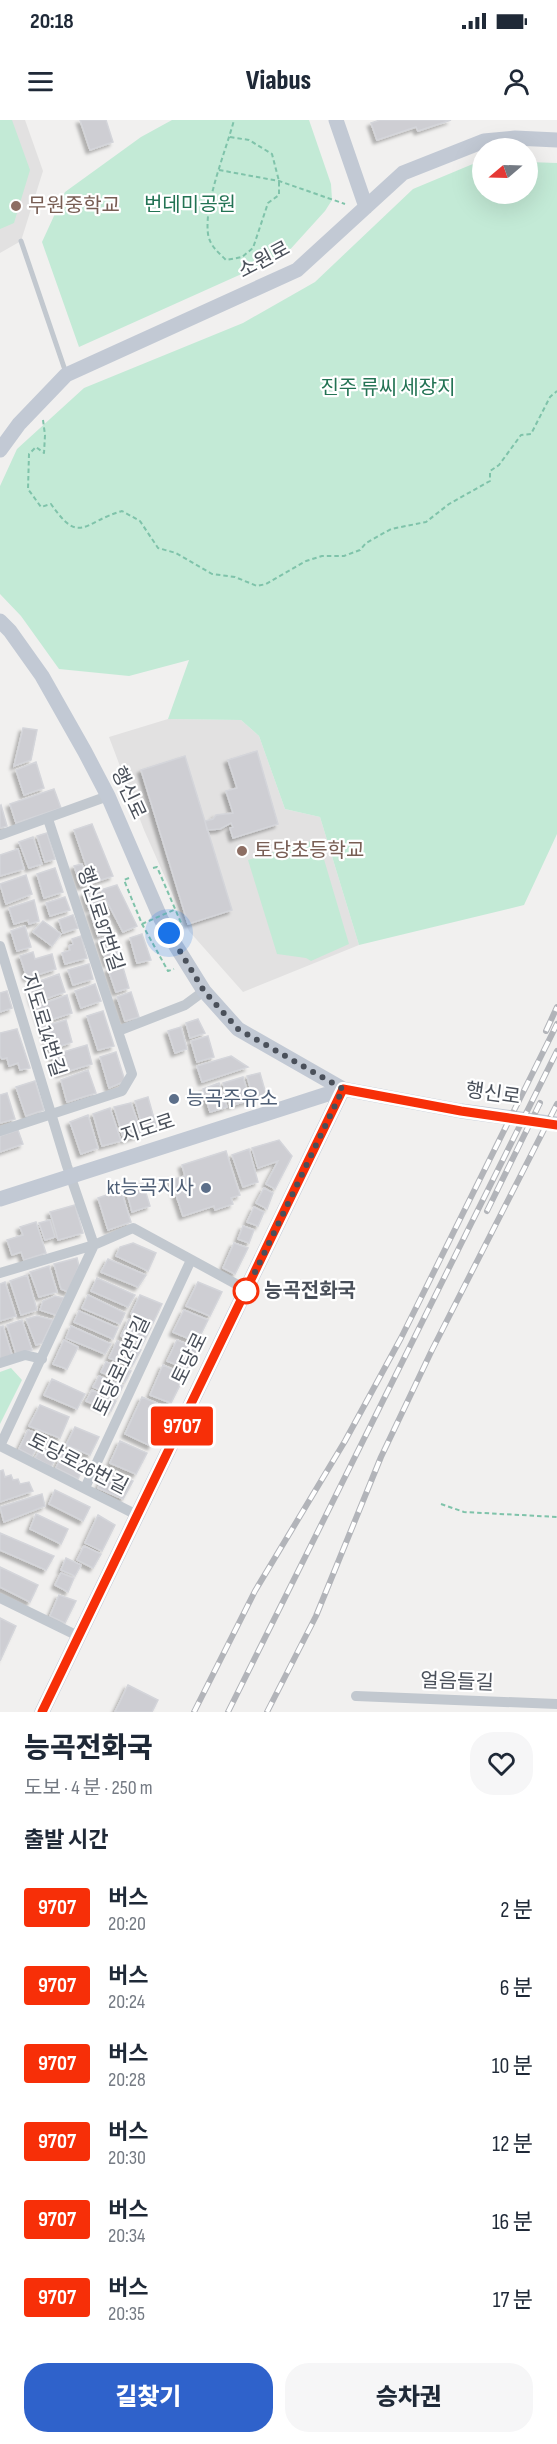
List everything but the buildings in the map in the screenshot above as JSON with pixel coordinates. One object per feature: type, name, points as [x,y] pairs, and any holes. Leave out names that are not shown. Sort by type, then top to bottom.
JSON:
[{"type":"main road","points":[[336,120],[366,207]]},
{"type":"main road","name":"소원로","points":[[0,450],[19,424],[66,375],[297,270],[403,172],[484,141],[514,138],[557,140]]},
{"type":"main road","name":"행신로","points":[[0,621],[10,631],[42,676],[108,796],[161,919],[204,991],[238,1029],[343,1089],[461,1111],[557,1125]]},
{"type":"main road","name":"지도로","points":[[0,1199],[343,1089]]},
{"type":"main road","name":"토당로","points":[[42,1712],[139,1516],[343,1089]]},
{"type":"street","points":[[0,835],[108,796]]},
{"type":"street","name":"행신로97번길","points":[[48,819],[118,1031]]},
{"type":"street","name":"지도로14번길","points":[[0,946],[70,1176],[94,1245]]},
{"type":"street","points":[[0,1131],[122,1091],[132,1074],[118,1031],[185,1005],[204,991]]},
{"type":"street","points":[[0,1273],[94,1245],[133,1228],[247,1290]]},
{"type":"street","points":[[0,1446],[94,1245]]},
{"type":"street","name":"토당로12번길","points":[[85,1488],[191,1260]]},
{"type":"street","points":[[0,1363],[25,1355],[42,1359]]},
{"type":"street","name":"토당로26번길","points":[[0,1446],[139,1516]]},
{"type":"street","points":[[0,1598],[78,1636]]},
{"type":"street","name":"얼음들길","points":[[356,1696],[557,1704]]},
{"type":"lane","points":[[21,241],[66,375]]},
{"type":"path","points":[[230,137],[249,140],[272,154],[279,181],[279,195],[268,203],[253,248],[242,257],[226,260],[214,250],[208,235],[209,214],[234,120]]},
{"type":"path","points":[[219,170],[279,181],[345,204]]},
{"type":"path","points":[[42,417],[45,435],[44,453],[36,447],[29,454],[27,463],[28,489],[41,507],[51,504],[64,522],[73,528],[83,529],[104,516],[122,511],[140,521],[158,548],[176,553],[212,574],[235,577],[257,586],[266,584],[306,561],[322,556],[344,556],[360,550],[366,543],[391,528],[426,522],[448,504],[490,481],[490,471],[499,465],[521,435],[531,434],[550,398],[557,391]]},
{"type":"path","points":[[157,867],[182,925]]},
{"type":"path","points":[[129,878],[124,880],[142,924],[168,971],[174,969]]},
{"type":"path","points":[[142,924],[176,909]]},
{"type":"path","points":[[441,1504],[464,1512],[557,1517]]},
{"type":"shaded area","name":"무원중학교","points":[[0,120],[25,120],[43,171],[21,241],[0,253]]},
{"type":"shaded area","name":"토당초등학교","points":[[168,719],[241,720],[259,736],[285,809],[320,817],[359,945],[243,992],[189,931],[144,830],[109,737]]},
{"type":"green space","points":[[0,120],[12,120],[30,170],[14,223],[0,229]]},
{"type":"green space","name":"번데미공원","points":[[172,120],[309,120],[331,184],[332,200],[325,211],[286,254],[79,347],[42,242],[65,192],[141,137]]},
{"type":"green space","name":"진주 류씨 세장지","points":[[538,162],[557,163],[557,834],[524,905],[359,945],[320,817],[285,809],[259,736],[241,720],[168,719],[189,660],[129,676],[59,669],[21,616],[0,594],[0,486],[17,449],[84,388],[243,323],[315,282],[413,189],[472,164],[472,204],[538,204]]},
{"type":"green space","points":[[318,839],[349,944],[311,961],[306,958],[277,954],[248,860]]},
{"type":"green space","points":[[11,1368],[22,1380],[0,1424],[0,1372]]},
{"type":"railway","points":[[546,1031],[557,1007]]},
{"type":"railway","points":[[194,1712],[255,1591],[345,1441],[401,1338],[557,1024]]},
{"type":"railway","points":[[228,1712],[557,1051]]},
{"type":"railway","points":[[487,1211],[540,1103]]},
{"type":"railway","points":[[267,1712],[316,1616],[381,1457],[432,1350],[557,1104]]},
{"type":"bus line","name":"9707","points":[[42,1712],[139,1516],[343,1089],[461,1111],[557,1125]]},
{"type":"place","name":"무원중학교","points":[[16,206]]},
{"type":"place","name":"토당초등학교","points":[[242,851]]},
{"type":"place","name":"능곡주유소","points":[[174,1099]]},
{"type":"place","name":"kt능곡지사","points":[[206,1188]]},
{"type":"place","name":"능곡전화국","points":[[246,1291]]},
{"type":"route","points":[[169,933],[204,991],[238,1029],[343,1089],[246,1291]]}]
